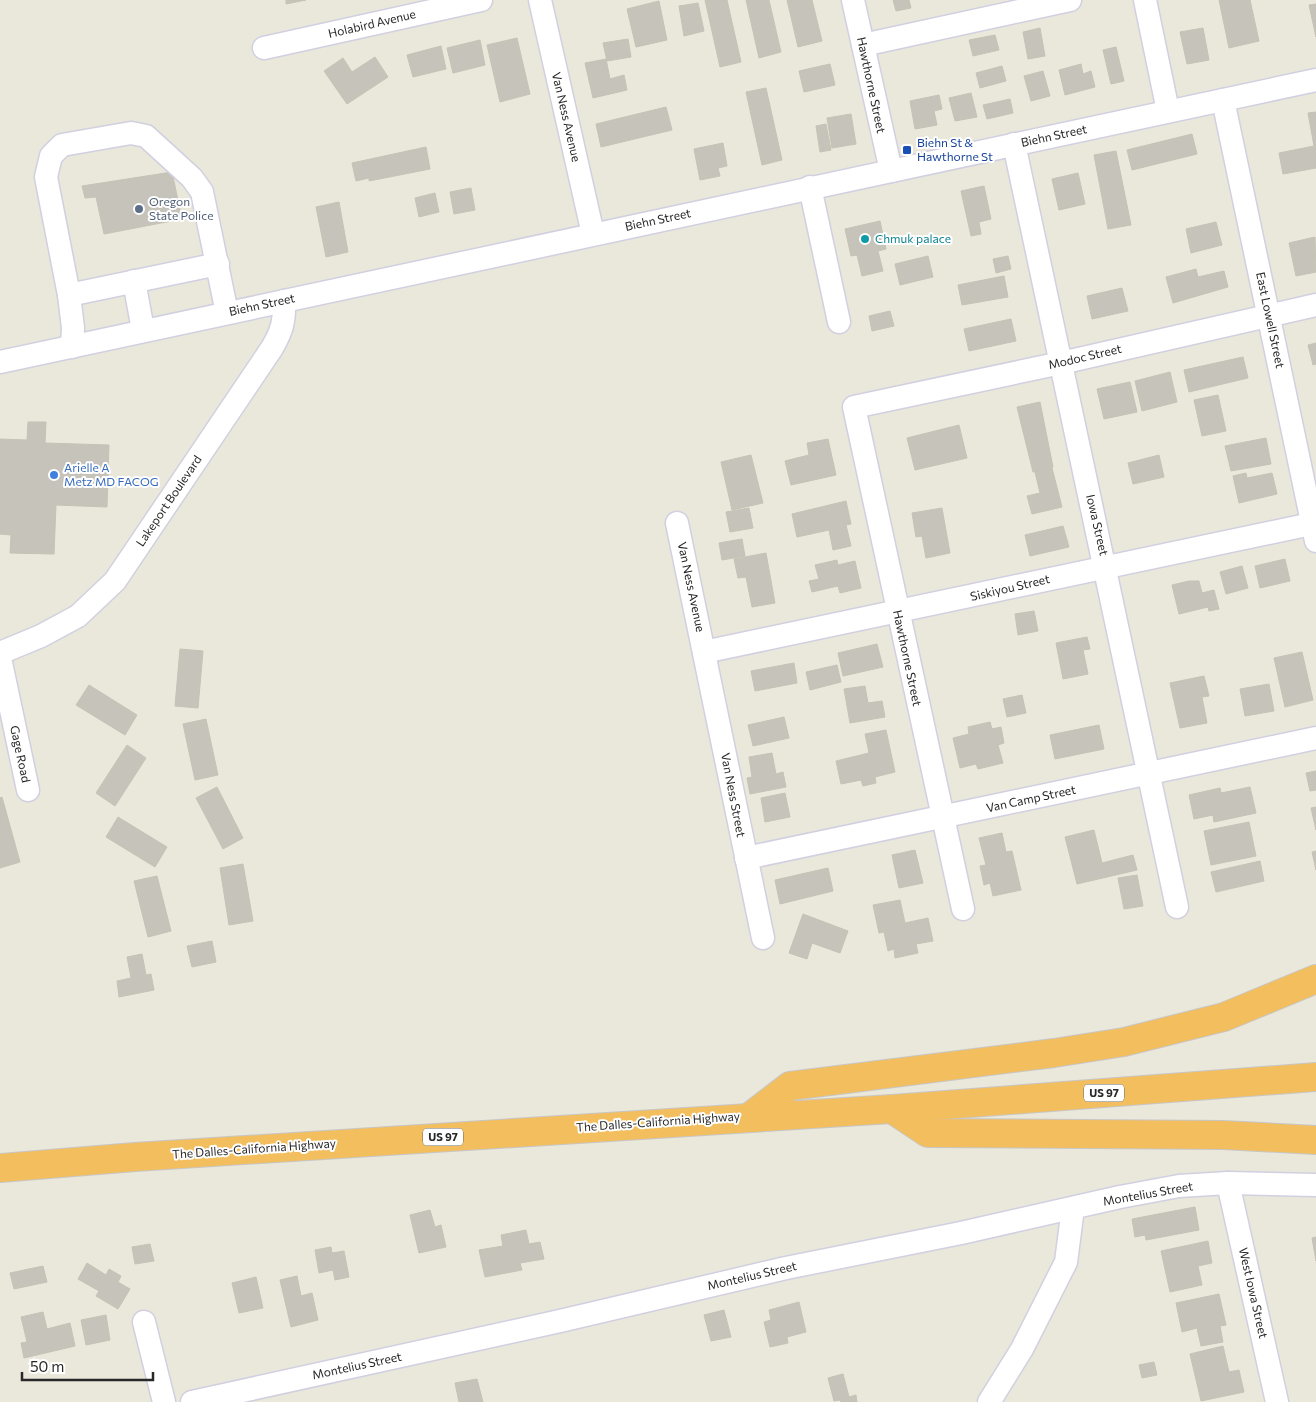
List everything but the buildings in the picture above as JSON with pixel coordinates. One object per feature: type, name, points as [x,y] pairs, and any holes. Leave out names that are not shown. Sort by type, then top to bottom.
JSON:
[{"type":"highway","points":[[751,1116],[790,1086],[1054,1053],[1124,1042],[1224,1017],[1316,979]]},
{"type":"highway","name":"The Dalles-California Highway","points":[[0,1168],[135,1157],[751,1116],[892,1109],[1316,1077]]},
{"type":"highway","points":[[892,1109],[928,1134],[1223,1135],[1316,1140]]},
{"type":"street","name":"Holabird Avenue","points":[[264,48],[481,0]]},
{"type":"street","name":"Van Ness Avenue","points":[[540,0],[593,234]]},
{"type":"street","name":"Hawthorne Street","points":[[853,0],[891,171]]},
{"type":"street","points":[[863,45],[1070,0]]},
{"type":"street","points":[[1145,0],[1168,111]]},
{"type":"street","name":"Biehn Street","points":[[0,362],[1316,80]]},
{"type":"street","name":"East Lowell Street","points":[[1223,100],[1315,530]]},
{"type":"street","points":[[72,347],[73,328],[69,295],[46,177],[51,156],[62,145],[131,133],[146,136],[192,178],[202,192],[227,313]]},
{"type":"street","name":"Iowa Street","points":[[1014,144],[1106,566],[1177,907]]},
{"type":"street","points":[[810,187],[839,322]]},
{"type":"street","points":[[69,295],[218,264]]},
{"type":"street","points":[[134,281],[143,330]]},
{"type":"street","name":"Lakeport Boulevard","points":[[0,653],[41,636],[78,616],[115,581],[272,348],[283,326],[284,301]]},
{"type":"street","name":"Modoc Street","points":[[854,407],[1061,363],[1316,304]]},
{"type":"street","name":"Hawthorne Street","points":[[854,407],[963,909]]},
{"type":"street","name":"Van Ness Avenue","points":[[677,522],[704,652]]},
{"type":"street","name":"Siskiyou Street","points":[[704,652],[898,613],[1106,566],[1315,530]]},
{"type":"street","name":"Van Ness Street","points":[[704,652],[763,938]]},
{"type":"street","name":"Gage Road","points":[[0,658],[28,790]]},
{"type":"street","name":"Van Camp Street","points":[[746,858],[942,819],[1316,738]]},
{"type":"street","name":"Montelius Street","points":[[192,1402],[560,1321],[786,1268],[1178,1186],[1228,1183],[1316,1185]]},
{"type":"street","name":"West Iowa Street","points":[[1228,1183],[1277,1402]]},
{"type":"street","points":[[989,1402],[1022,1350],[1066,1262],[1073,1208]]},
{"type":"street","points":[[144,1322],[164,1402]]},
{"type":"place","name":"Biehn St & Hawthorne St","points":[[907,150]]},
{"type":"place","name":"Oregon State Police","points":[[139,209]]},
{"type":"place","name":"Chmuk palace","points":[[865,239]]},
{"type":"place","name":"Arielle A Metz MD FACOG","points":[[54,475]]}]
